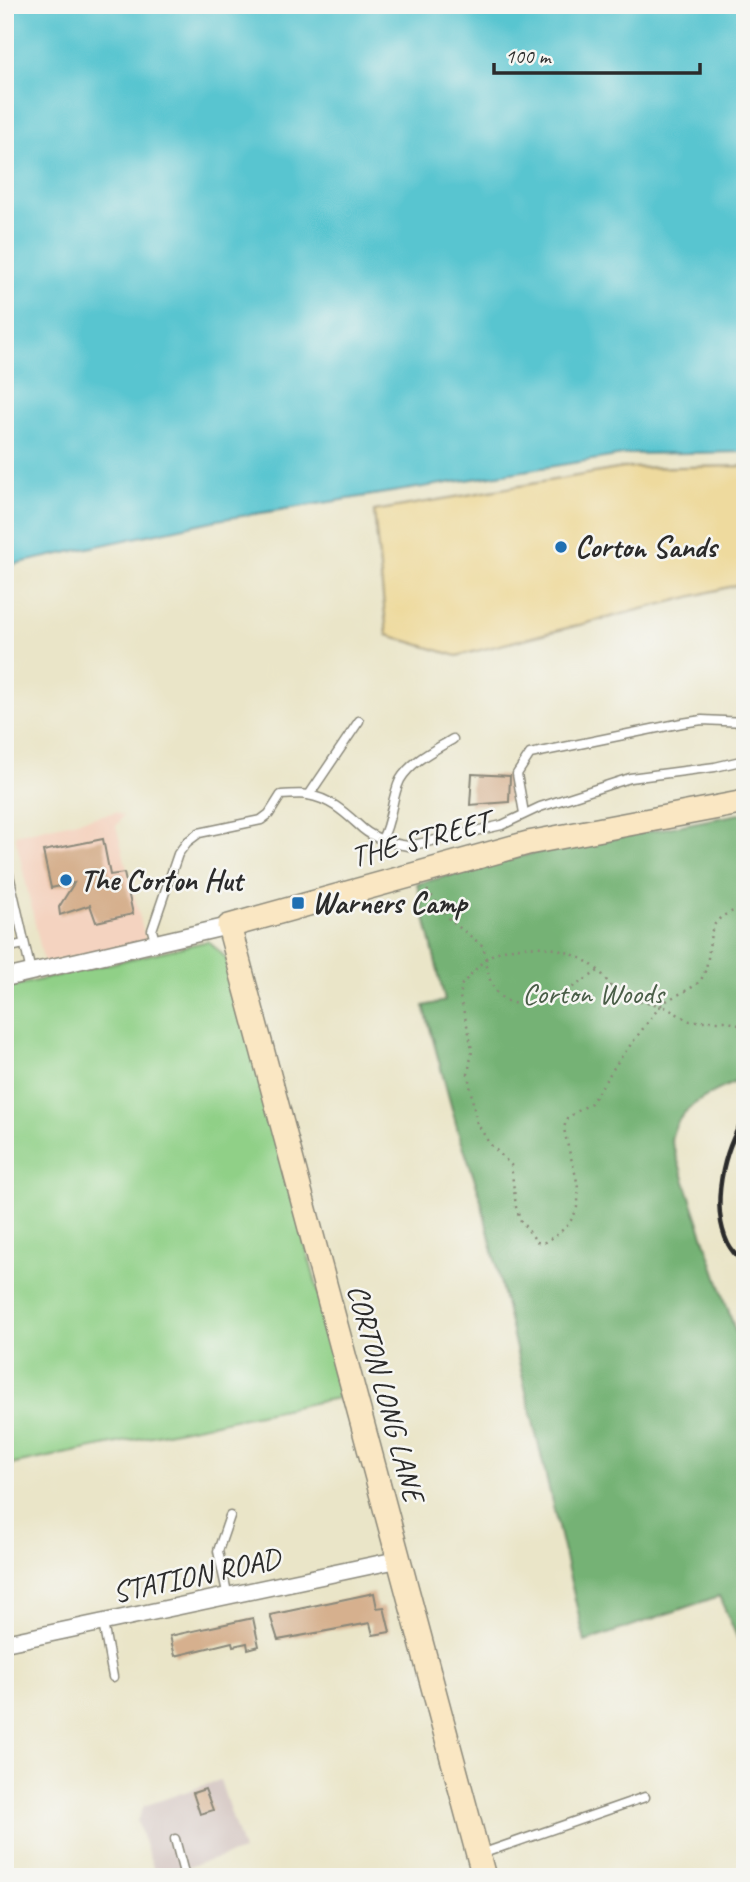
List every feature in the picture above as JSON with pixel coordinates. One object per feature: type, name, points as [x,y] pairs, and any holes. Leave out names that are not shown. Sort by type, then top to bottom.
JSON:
[{"type":"main road","name":"THE STREET","points":[[229,926],[528,843],[745,802]]},
{"type":"main road","name":"CORTON LONG LANE","points":[[229,926],[416,1633],[481,1866]]},
{"type":"street","name":"THE STREET","points":[[5,978],[229,926]]},
{"type":"street","name":"STATION ROAD","points":[[5,1643],[397,1560]]},
{"type":"lane","points":[[309,795],[353,734],[359,721]]},
{"type":"lane","points":[[524,813],[517,774],[530,754],[682,723],[745,722]]},
{"type":"lane","points":[[382,839],[388,828],[400,781],[415,763],[453,739]]},
{"type":"lane","points":[[156,945],[152,930],[178,854],[187,842],[200,833],[261,820],[269,814],[281,795],[309,795],[341,809],[364,830],[382,839],[409,846],[502,825],[524,813],[630,778],[715,767],[745,760]]},
{"type":"lane","points":[[5,857],[32,972]]},
{"type":"lane","points":[[5,948],[24,944]]},
{"type":"lane","points":[[228,1597],[218,1551],[230,1516]]},
{"type":"lane","points":[[103,1623],[113,1677]]},
{"type":"lane","points":[[481,1866],[645,1797]]},
{"type":"lane","points":[[175,1839],[185,1877]]},
{"type":"path","points":[[412,874],[451,921],[483,946],[487,974],[498,993],[511,1003],[528,1006],[552,999],[599,971]]},
{"type":"path","points":[[745,908],[727,912],[710,929],[704,975],[689,989],[669,997],[661,1005],[626,1050],[591,1103],[567,1118],[564,1128],[581,1195],[579,1208],[566,1228],[543,1242],[537,1241],[529,1234],[516,1207],[511,1165],[489,1143],[476,1121],[468,1074],[472,1052],[460,997],[462,984],[486,958],[506,949],[539,946],[570,956],[599,971],[608,986],[625,998],[661,1005],[690,1021],[726,1021],[745,1027]]},
{"type":"shaded area","points":[[116,812],[123,816],[116,826],[146,941],[44,963],[15,835]]},
{"type":"shaded area","points":[[220,1780],[243,1851],[156,1876],[137,1821],[144,1806]]},
{"type":"green space","name":"Corton Woods","points":[[745,813],[745,1077],[689,1108],[675,1127],[671,1140],[745,1360],[745,1655],[719,1596],[585,1642],[479,1192],[458,1131],[424,1006],[445,1001],[417,884],[530,854]]},
{"type":"green space","points":[[208,941],[226,958],[347,1396],[5,1466],[5,988]]},
{"type":"sand","name":"Corton Sands","points":[[745,466],[745,583],[457,656],[387,635],[374,511],[623,468]]},
{"type":"water","points":[[5,5],[745,5],[745,452],[629,454],[217,520],[5,566]]},
{"type":"building","points":[[472,774],[510,776],[509,802],[470,805]]},
{"type":"building","name":"The Corton Hut","points":[[103,839],[110,875],[124,873],[133,914],[96,922],[90,905],[60,915],[59,907],[74,883],[51,888],[43,851]]},
{"type":"building","points":[[374,1593],[377,1608],[384,1607],[390,1632],[373,1635],[370,1623],[278,1640],[270,1615]]},
{"type":"building","points":[[253,1618],[259,1646],[248,1649],[247,1643],[233,1646],[232,1642],[175,1656],[170,1636]]},
{"type":"building","points":[[205,1789],[213,1810],[200,1814],[193,1793]]},
{"type":"railway","points":[[745,1117],[725,1162],[720,1196],[720,1213],[728,1244],[745,1265]]},
{"type":"place","name":"Corton Sands","points":[[561,547]]},
{"type":"place","name":"The Corton Hut","points":[[66,880]]},
{"type":"place","name":"Warners Camp","points":[[298,903]]}]
